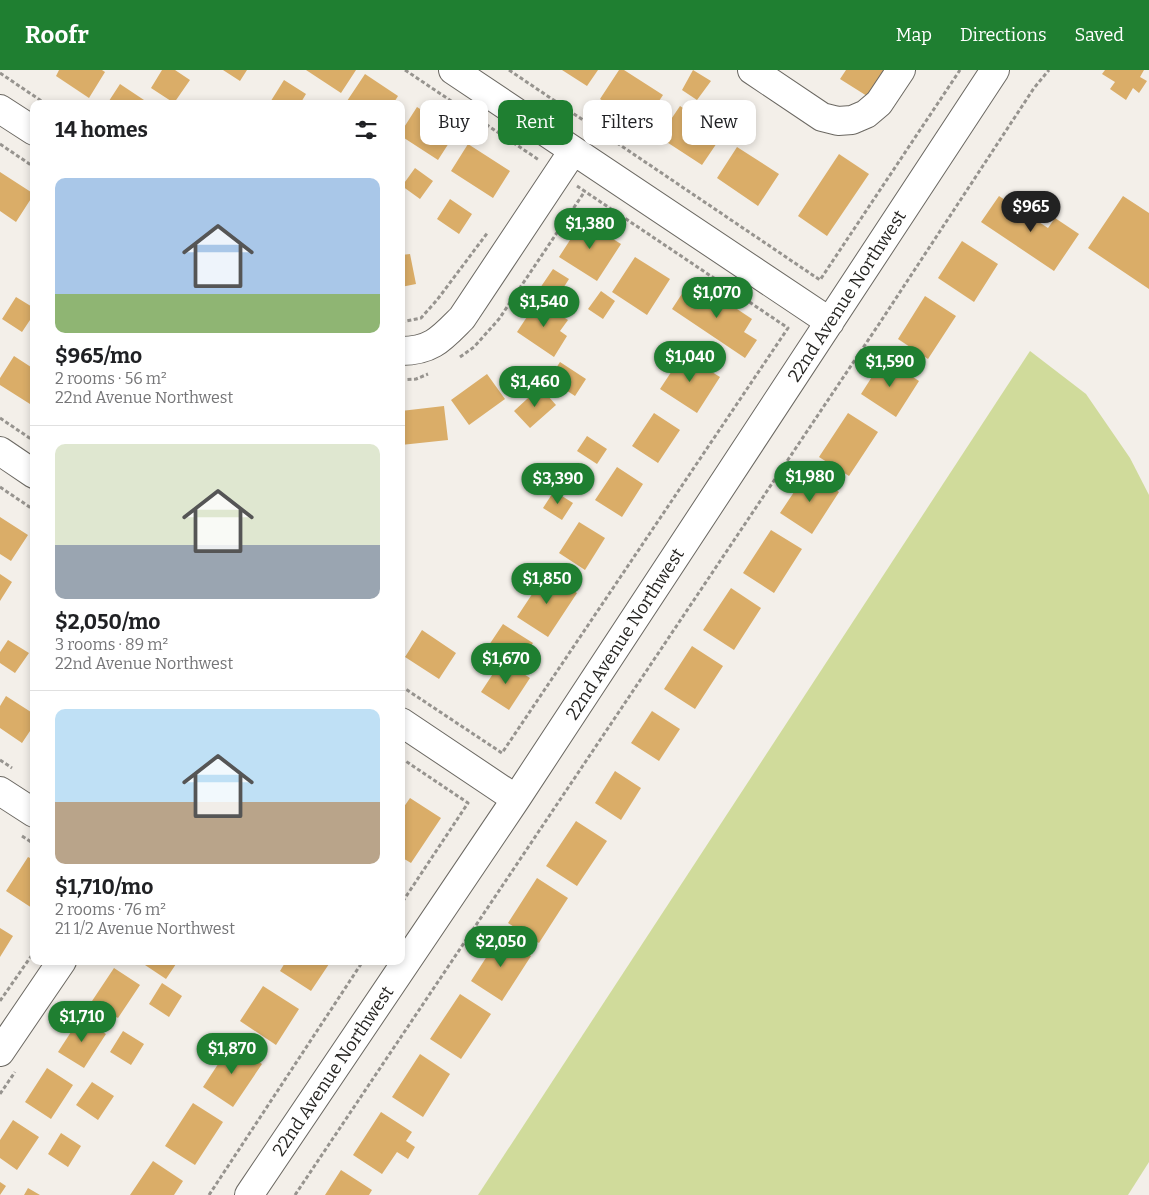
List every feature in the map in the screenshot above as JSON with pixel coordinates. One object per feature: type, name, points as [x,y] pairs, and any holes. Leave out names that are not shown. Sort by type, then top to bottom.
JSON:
[{"type":"street","points":[[453,70],[830,322]]},
{"type":"street","points":[[752,70],[822,117],[838,120],[852,120],[866,114],[879,103],[901,70]]},
{"type":"street","name":"22nd Avenue Northwest","points":[[405,964],[516,799],[996,70]]},
{"type":"street","points":[[0,109],[30,129]]},
{"type":"street","points":[[405,350],[424,349],[441,338],[462,318],[573,151]]},
{"type":"street","points":[[0,451],[30,471]]},
{"type":"street","points":[[405,725],[516,799]]},
{"type":"street","points":[[0,791],[30,810]]},
{"type":"street","points":[[0,1052],[59,965]]},
{"type":"street","name":"22nd Avenue Northwest","points":[[249,1195],[404,965]]},
{"type":"path","points":[[405,70],[537,159],[532,166]]},
{"type":"path","points":[[509,70],[820,280],[960,70]]},
{"type":"path","points":[[296,1195],[881,321],[1024,103],[1049,70]]},
{"type":"path","points":[[0,73],[40,100]]},
{"type":"path","points":[[0,144],[30,164]]},
{"type":"path","points":[[405,689],[502,753],[788,328],[586,191]]},
{"type":"path","points":[[405,321],[421,318],[437,300],[493,226]]},
{"type":"path","points":[[0,418],[30,437]]},
{"type":"path","points":[[0,487],[30,507]]},
{"type":"path","points":[[405,761],[468,803],[405,898]]},
{"type":"path","points":[[0,1001],[30,958]]},
{"type":"path","points":[[209,1195],[361,965]]},
{"type":"green space","points":[[1030,351],[1086,394],[1130,458],[1149,495],[1149,1162],[1128,1195],[478,1195]]},
{"type":"building","points":[[59,70],[102,70],[105,72],[89,98],[56,76]]},
{"type":"building","points":[[162,70],[175,70],[190,80],[176,100],[169,100],[151,88]]},
{"type":"building","points":[[223,70],[247,70],[240,81]]},
{"type":"building","points":[[306,70],[356,70],[341,93]]},
{"type":"building","points":[[562,70],[598,70],[587,86]]},
{"type":"building","points":[[619,70],[624,70],[663,95],[660,100],[600,99]]},
{"type":"building","points":[[693,70],[711,81],[697,100],[682,90]]},
{"type":"building","points":[[846,70],[884,70],[867,96],[840,79]]},
{"type":"building","points":[[1105,70],[1144,70],[1140,77],[1147,81],[1139,93],[1133,88],[1126,100],[1110,89],[1115,82],[1102,74]]},
{"type":"building","points":[[365,74],[398,96],[396,100],[348,100]]},
{"type":"building","points":[[284,80],[306,94],[302,100],[272,100]]},
{"type":"building","points":[[120,84],[144,100],[110,100]]},
{"type":"building","points":[[680,106],[682,107],[682,145],[716,145],[702,165],[671,145],[672,118]]},
{"type":"building","points":[[417,107],[420,109],[420,145],[448,145],[438,160],[405,139],[405,126]]},
{"type":"building","points":[[467,145],[470,145],[510,171],[493,198],[451,171]]},
{"type":"building","points":[[737,147],[779,174],[758,206],[717,178]]},
{"type":"building","points":[[839,154],[869,174],[827,236],[798,216]]},
{"type":"building","points":[[415,168],[433,181],[420,199],[405,188],[405,182]]},
{"type":"building","points":[[0,172],[30,191],[30,200],[16,222],[0,211]]},
{"type":"building","points":[[999,196],[1048,228],[1055,218],[1079,234],[1054,271],[981,222]]},
{"type":"building","points":[[1123,196],[1149,213],[1149,289],[1088,248]]},
{"type":"building","points":[[450,199],[472,214],[459,234],[437,219]]},
{"type":"building","points":[[583,220],[621,244],[597,281],[559,257]]},
{"type":"building","points":[[962,241],[998,264],[974,302],[938,278]]},
{"type":"building","points":[[410,254],[416,284],[405,286],[405,255]]},
{"type":"building","points":[[635,257],[670,279],[647,315],[612,292]]},
{"type":"building","points":[[553,269],[569,279],[555,301],[538,291]]},
{"type":"building","points":[[687,286],[703,296],[707,289],[752,319],[744,332],[757,340],[745,358],[672,309]]},
{"type":"building","points":[[601,291],[615,301],[603,319],[588,309]]},
{"type":"building","points":[[925,296],[956,316],[928,359],[898,339]]},
{"type":"building","points":[[16,297],[30,306],[30,320],[22,332],[2,319]]},
{"type":"building","points":[[538,300],[568,320],[560,331],[567,336],[554,357],[517,332]]},
{"type":"building","points":[[683,354],[720,377],[697,413],[660,389]]},
{"type":"building","points":[[14,356],[30,366],[30,404],[0,385],[0,378]]},
{"type":"building","points":[[884,358],[919,381],[896,417],[861,394]]},
{"type":"building","points":[[560,362],[586,379],[575,396],[549,379]]},
{"type":"building","points":[[487,374],[505,399],[469,425],[451,400]]},
{"type":"building","points":[[540,387],[556,405],[530,428],[514,411]]},
{"type":"building","points":[[444,406],[448,440],[405,445],[405,411]]},
{"type":"building","points":[[654,413],[680,430],[658,463],[632,446]]},
{"type":"building","points":[[848,413],[878,432],[849,476],[819,457]]},
{"type":"building","points":[[587,436],[607,449],[597,464],[577,451]]},
{"type":"building","points":[[617,467],[643,484],[622,517],[595,500]]},
{"type":"building","points":[[808,471],[839,492],[812,534],[780,513]]},
{"type":"building","points":[[554,491],[573,503],[562,520],[543,508]]},
{"type":"building","points":[[0,517],[28,535],[11,561],[0,554]]},
{"type":"building","points":[[579,522],[605,538],[585,570],[559,553]]},
{"type":"building","points":[[771,530],[802,549],[774,593],[743,573]]},
{"type":"building","points":[[546,573],[577,593],[548,637],[517,617]]},
{"type":"building","points":[[0,574],[12,582],[0,601]]},
{"type":"building","points":[[731,588],[761,608],[734,650],[703,630]]},
{"type":"building","points":[[503,624],[533,643],[518,665],[489,645]]},
{"type":"building","points":[[422,630],[456,653],[439,679],[405,657]]},
{"type":"building","points":[[8,640],[29,653],[15,673],[0,663],[0,652]]},
{"type":"building","points":[[692,646],[723,666],[695,709],[664,689]]},
{"type":"building","points":[[502,660],[530,678],[509,710],[481,692]]},
{"type":"building","points":[[6,696],[30,711],[30,731],[22,743],[0,728],[0,706]]},
{"type":"building","points":[[652,711],[680,729],[659,761],[631,743]]},
{"type":"building","points":[[615,771],[641,788],[621,820],[595,803]]},
{"type":"building","points":[[410,798],[441,818],[411,863],[405,859],[405,805]]},
{"type":"building","points":[[576,821],[607,841],[577,886],[546,866]]},
{"type":"building","points":[[28,857],[30,858],[30,907],[6,891]]},
{"type":"building","points":[[537,878],[568,898],[539,943],[508,923]]},
{"type":"building","points":[[0,928],[13,936],[0,957]]},
{"type":"building","points":[[500,936],[531,956],[502,1001],[471,981]]},
{"type":"building","points":[[145,965],[175,965],[166,979]]},
{"type":"building","points":[[284,965],[328,965],[311,991],[280,971]]},
{"type":"building","points":[[114,968],[140,985],[118,1018],[92,1001]]},
{"type":"building","points":[[162,983],[182,996],[169,1017],[149,1004]]},
{"type":"building","points":[[263,986],[299,1009],[276,1045],[240,1021]]},
{"type":"building","points":[[460,994],[491,1014],[461,1059],[430,1039]]},
{"type":"building","points":[[80,1018],[106,1034],[84,1068],[58,1052]]},
{"type":"building","points":[[123,1031],[144,1044],[131,1065],[110,1052]]},
{"type":"building","points":[[232,1043],[262,1064],[233,1107],[203,1087]]},
{"type":"building","points":[[420,1054],[450,1074],[423,1117],[392,1097]]},
{"type":"building","points":[[47,1068],[73,1085],[51,1119],[25,1102]]},
{"type":"building","points":[[92,1082],[114,1096],[98,1120],[76,1105]]},
{"type":"building","points":[[193,1103],[223,1122],[195,1165],[165,1146]]},
{"type":"building","points":[[381,1112],[412,1132],[406,1141],[415,1147],[408,1159],[397,1152],[382,1174],[353,1155]]},
{"type":"building","points":[[13,1120],[39,1137],[17,1170],[0,1158],[0,1140]]},
{"type":"building","points":[[61,1133],[81,1146],[68,1167],[48,1154]]},
{"type":"building","points":[[153,1161],[183,1181],[174,1195],[130,1195]]},
{"type":"building","points":[[341,1170],[372,1190],[369,1195],[325,1195]]},
{"type":"building","points":[[0,1182],[6,1186],[0,1195]]},
{"type":"building","points":[[28,1188],[40,1195],[24,1195]]}]
